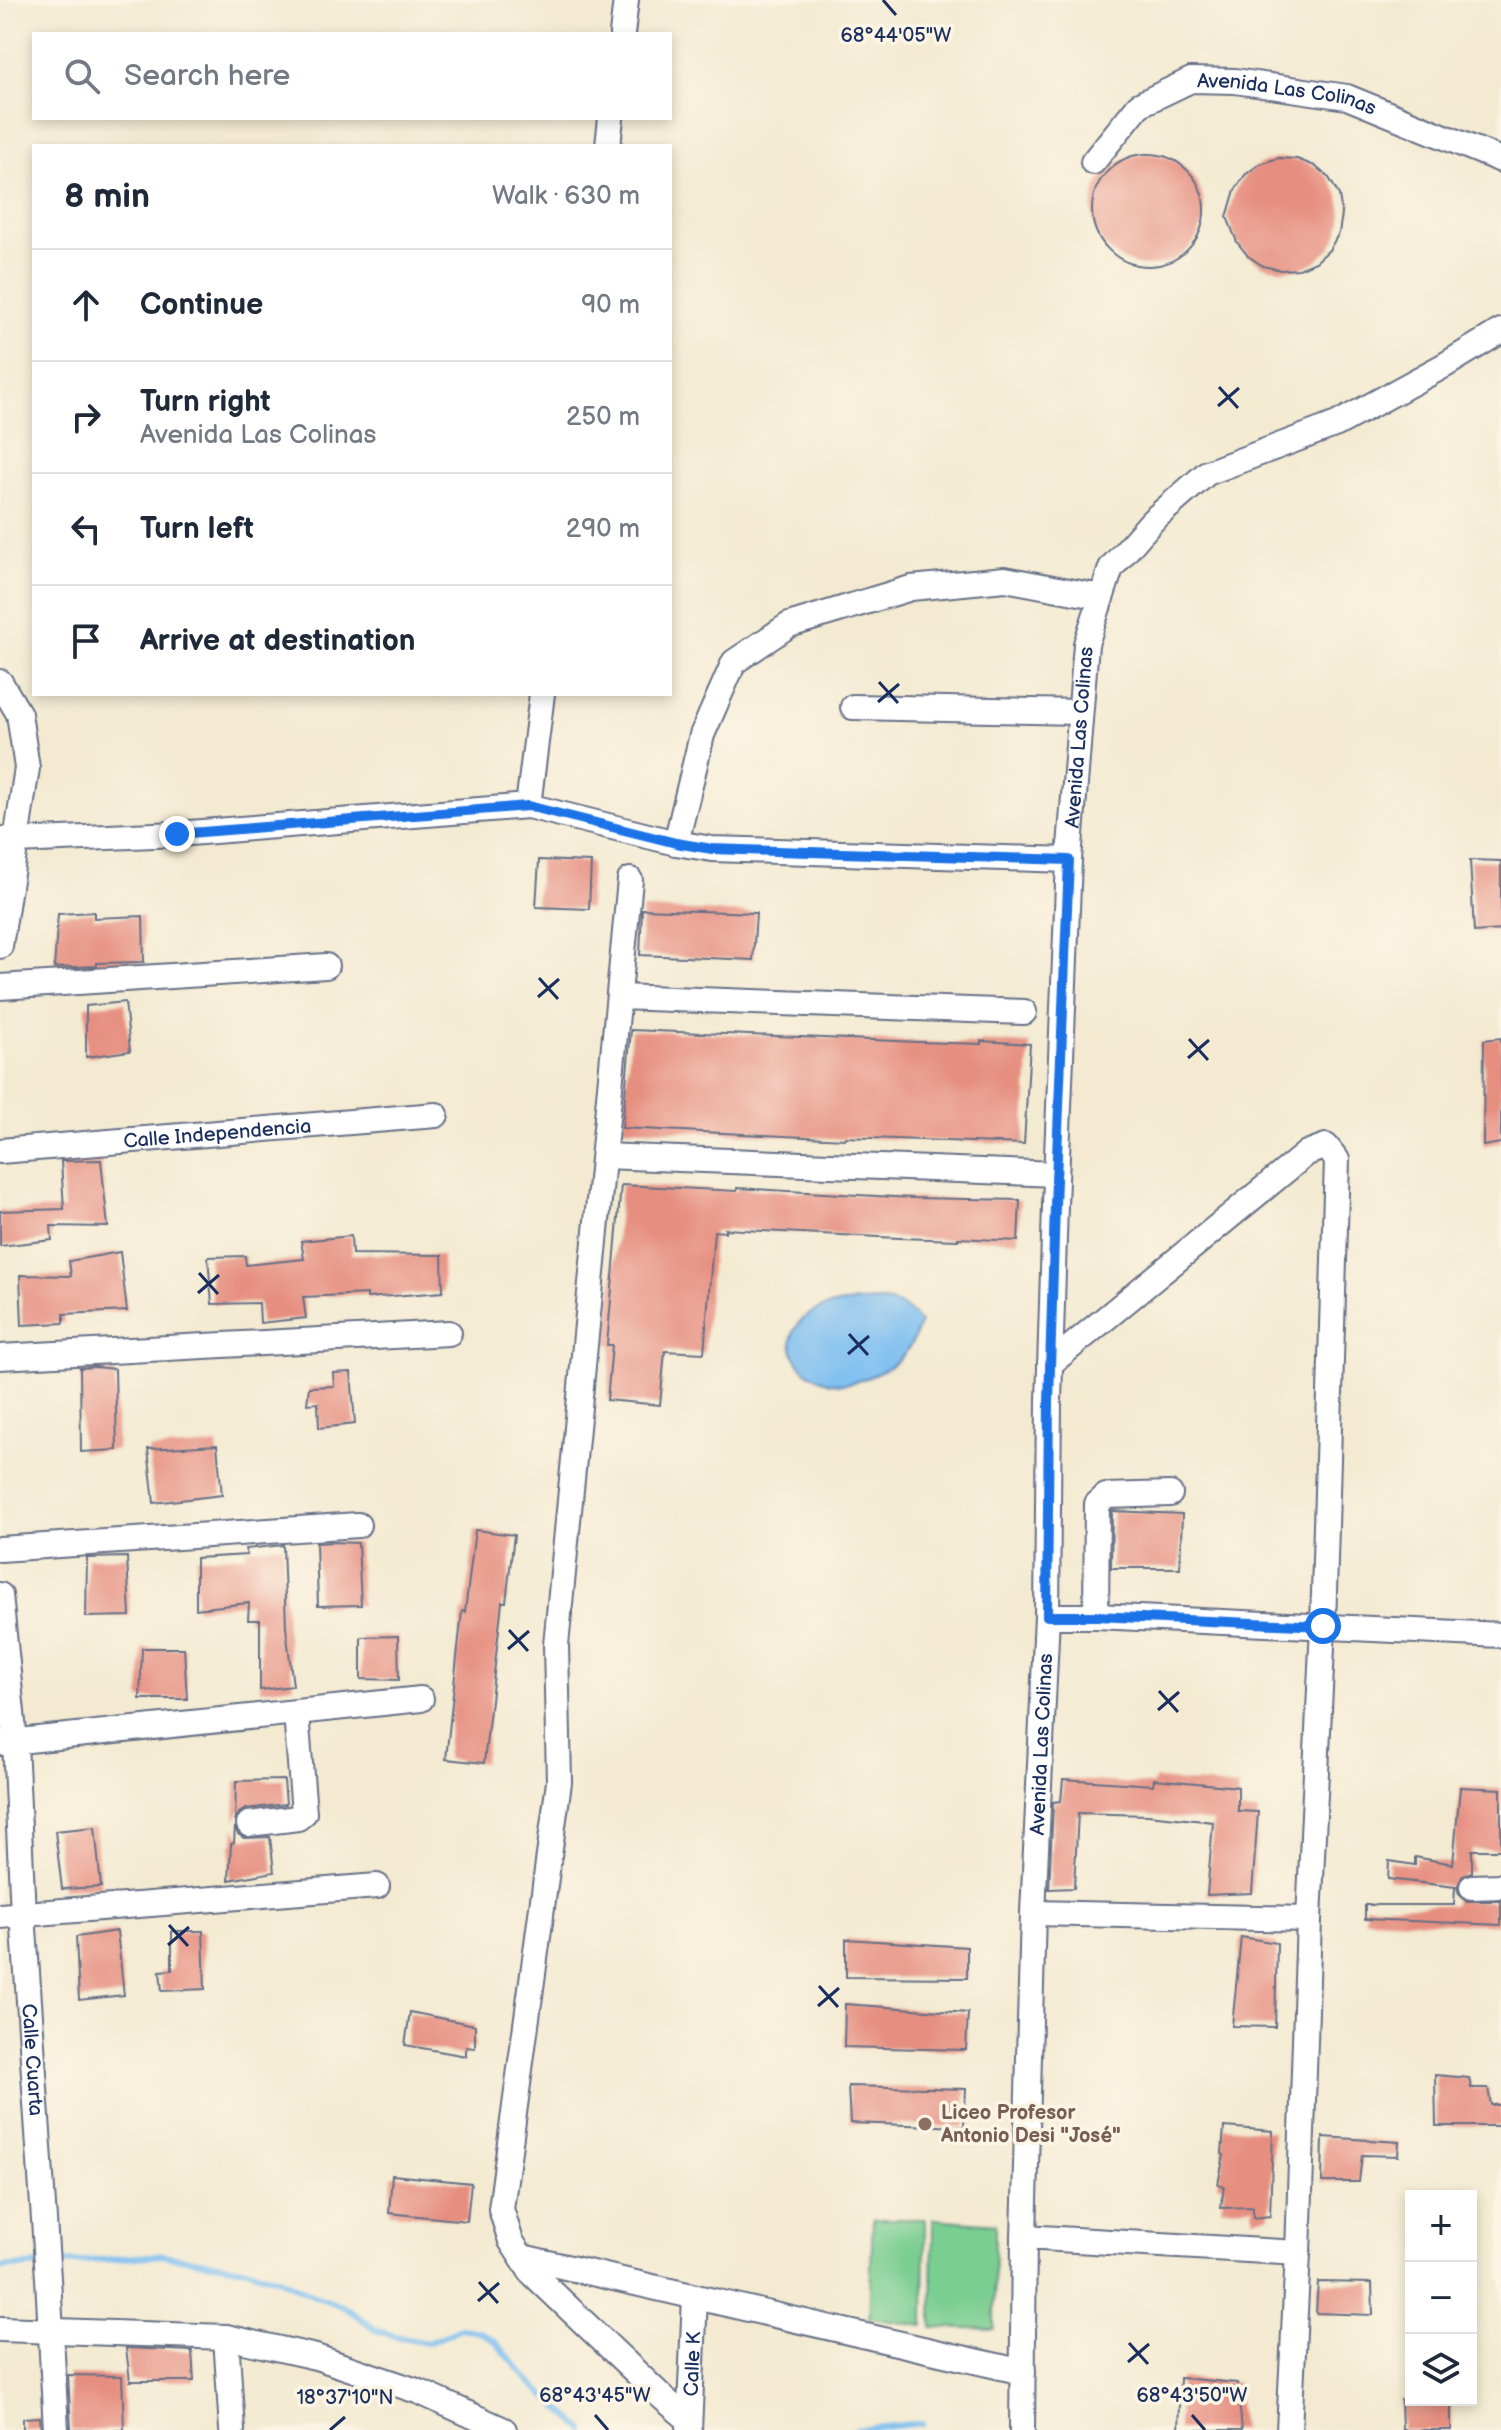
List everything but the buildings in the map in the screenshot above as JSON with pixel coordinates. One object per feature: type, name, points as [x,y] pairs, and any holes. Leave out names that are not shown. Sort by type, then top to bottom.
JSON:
[{"type":"street","points":[[622,32],[626,0]]},
{"type":"street","name":"Avenida Las Colinas","points":[[1093,162],[1139,105],[1191,80],[1235,81],[1347,97],[1501,160]]},
{"type":"street","points":[[608,144],[611,120]]},
{"type":"street","name":"Avenida Las Colinas","points":[[1022,2430],[1024,2237],[1033,1913],[1047,1616],[1056,1174],[1069,860],[1086,644],[1111,568],[1152,521],[1207,473],[1337,424],[1501,331]]},
{"type":"street","points":[[676,843],[702,735],[734,662],[789,625],[911,588],[1005,579],[1101,597]]},
{"type":"street","points":[[0,682],[19,714],[27,768],[8,840],[0,946]]},
{"type":"street","points":[[528,806],[542,696]]},
{"type":"street","points":[[853,707],[1080,712]]},
{"type":"street","points":[[8,840],[177,834],[528,806],[712,849],[1069,860]]},
{"type":"street","points":[[630,880],[556,1645],[559,1782],[501,2209],[511,2241],[531,2272],[688,2424]]},
{"type":"street","points":[[0,987],[326,966]]},
{"type":"street","points":[[619,997],[1024,1012]]},
{"type":"street","name":"Calle Independencia","points":[[0,1151],[436,1115]]},
{"type":"street","points":[[1050,1364],[1307,1153],[1326,1146],[1337,1160],[1323,1626],[1289,2430]]},
{"type":"street","points":[[604,1156],[1056,1174]]},
{"type":"street","points":[[0,1357],[449,1333]]},
{"type":"street","points":[[1096,1616],[1097,1504],[1106,1496],[1170,1494]]},
{"type":"street","points":[[0,1549],[358,1525]]},
{"type":"street","name":"Calle Cuarta","points":[[0,1595],[12,1915],[47,2251],[56,2430]]},
{"type":"street","points":[[1047,1616],[1501,1635]]},
{"type":"street","points":[[7,1743],[421,1699]]},
{"type":"street","points":[[249,1824],[298,1818],[304,1813],[296,1713]]},
{"type":"street","points":[[12,1915],[377,1886]]},
{"type":"street","points":[[1472,1887],[1501,1886]]},
{"type":"street","points":[[1033,1913],[1309,1919]]},
{"type":"street","points":[[1024,2237],[1298,2253]]},
{"type":"street","points":[[522,2257],[1023,2372]]},
{"type":"street","name":"Calle K","points":[[688,2424],[695,2297]]},
{"type":"street","points":[[0,2329],[226,2337],[316,2357],[420,2392],[504,2430]]},
{"type":"street","points":[[226,2337],[232,2430]]},
{"type":"green space","points":[[873,2219],[925,2219],[924,2326],[869,2318]]},
{"type":"green space","points":[[933,2219],[995,2224],[994,2329],[932,2327]]},
{"type":"water","points":[[884,1301],[904,1308],[920,1323],[910,1346],[893,1364],[878,1373],[843,1384],[813,1376],[794,1356],[791,1344],[794,1331],[802,1320],[817,1310],[850,1302]]},
{"type":"waterway","points":[[52,2264],[162,2255],[243,2268],[281,2280],[345,2307],[378,2331],[407,2339],[427,2343],[461,2329],[480,2332],[495,2341],[532,2384],[584,2430]]},
{"type":"waterway","points":[[0,2268],[41,2265]]},
{"type":"waterway","points":[[855,2430],[922,2423]]},
{"type":"place","name":"Liceo Profesor Antonio Desi \"José\"","points":[[925,2124]]},
{"type":"route","points":[[177,834],[528,806],[712,849],[1069,860],[1049,1401],[1047,1616],[1323,1626]]}]
